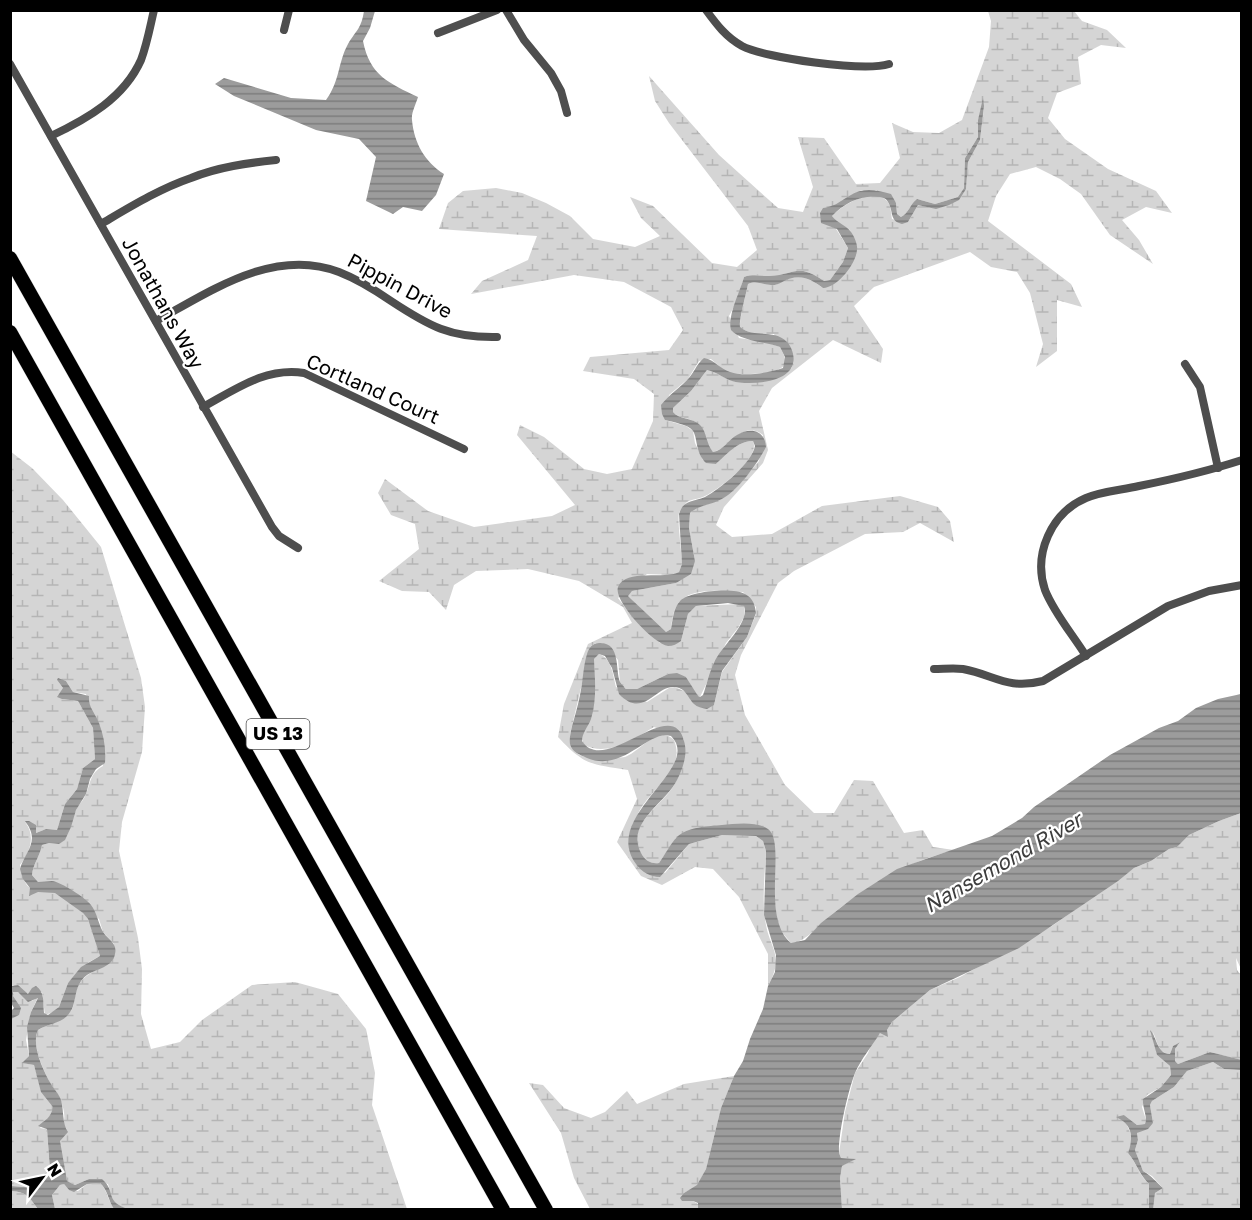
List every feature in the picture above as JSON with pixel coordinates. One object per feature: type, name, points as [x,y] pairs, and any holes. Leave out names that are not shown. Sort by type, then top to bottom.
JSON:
[{"type":"highway","name":"US 13","points":[[10,258],[546,1209]]},
{"type":"highway","name":"US 13","points":[[10,332],[503,1209]]},
{"type":"street","points":[[51,136],[94,113],[124,87],[141,59],[154,10]]},
{"type":"street","points":[[284,30],[289,10]]},
{"type":"street","points":[[438,33],[497,10]]},
{"type":"street","points":[[506,10],[524,40],[551,73],[561,91],[567,112]]},
{"type":"street","points":[[706,10],[722,32],[754,51],[847,66],[873,67],[889,64]]},
{"type":"street","name":"Jonathans Way","points":[[10,64],[272,527],[279,536],[298,548]]},
{"type":"street","points":[[101,224],[192,177],[276,160]]},
{"type":"street","name":"Pippin Drive","points":[[156,321],[258,270],[273,266],[309,264],[340,272],[430,325],[463,335],[497,337]]},
{"type":"street","points":[[1185,364],[1200,387],[1218,468]]},
{"type":"street","name":"Cortland Court","points":[[203,407],[268,374],[292,371],[316,377],[464,448]]},
{"type":"street","points":[[1086,656],[1051,603],[1042,580],[1041,557],[1044,544],[1054,524],[1069,508],[1087,498],[1218,468],[1242,460]]},
{"type":"street","points":[[934,669],[961,669],[1000,681],[1033,683],[1053,677],[1168,606],[1209,591],[1242,585]]},
{"type":"green space","points":[[988,11],[1074,11],[1082,21],[1107,30],[1126,48],[1101,45],[1078,57],[1081,84],[1057,93],[1048,118],[1065,139],[1108,169],[1156,191],[1172,213],[1146,207],[1122,220],[1139,240],[1153,264],[1110,235],[1081,194],[1060,179],[1036,167],[1010,174],[996,196],[988,221],[1071,284],[1082,307],[1057,300],[1057,351],[1036,367],[1043,344],[1030,293],[1017,272],[991,267],[970,252],[874,287],[854,306],[883,349],[881,363],[833,340],[772,388],[759,411],[768,450],[763,463],[724,507],[716,525],[732,537],[772,534],[822,506],[900,496],[938,507],[950,521],[954,542],[920,523],[903,532],[865,534],[794,571],[778,583],[741,655],[735,675],[745,715],[785,785],[814,813],[834,813],[854,780],[873,781],[904,833],[923,830],[933,847],[954,850],[920,861],[891,874],[850,901],[808,936],[791,943],[780,930],[777,922],[767,828],[676,838],[659,863],[649,862],[665,873],[689,844],[722,835],[756,836],[763,841],[766,851],[765,918],[776,958],[776,966],[768,986],[768,954],[739,897],[713,869],[695,867],[662,885],[641,876],[617,842],[637,799],[628,770],[582,759],[558,737],[564,704],[588,644],[632,623],[623,607],[579,581],[528,569],[476,571],[454,585],[446,610],[429,592],[402,591],[379,581],[419,549],[415,524],[391,515],[378,493],[385,479],[428,511],[474,527],[552,516],[575,505],[517,435],[520,425],[544,437],[584,469],[607,474],[632,469],[653,421],[654,394],[634,379],[583,371],[590,357],[669,350],[683,330],[671,307],[624,282],[574,275],[471,294],[482,281],[528,260],[537,236],[439,229],[448,203],[463,191],[496,188],[522,193],[570,216],[593,239],[635,247],[660,236],[641,218],[630,197],[653,206],[712,263],[737,267],[757,250],[748,226],[669,123],[655,101],[649,76],[719,155],[778,208],[803,212],[813,187],[798,137],[824,138],[856,184],[880,183],[900,158],[892,123],[913,132],[939,133],[962,120],[989,47],[991,21]],"holes":[[[984,107],[980,140],[968,162],[966,189],[959,195],[964,188],[965,158],[978,137],[978,120]],[[862,190],[876,190],[896,203],[897,214],[901,217],[917,199],[935,204],[957,197],[939,207],[918,205],[908,222],[892,219],[887,201],[874,195],[850,202],[843,207],[832,216],[834,220],[850,230],[854,259],[823,288],[800,277],[790,278],[775,285],[748,284],[740,328],[753,334],[774,334],[792,368],[754,380],[739,382],[707,370],[691,391],[673,408],[675,414],[692,420],[698,425],[713,452],[749,430],[763,435],[759,461],[742,481],[720,500],[696,508],[690,513],[689,528],[695,561],[676,583],[632,591],[628,593],[628,596],[666,632],[671,629],[677,605],[683,599],[698,592],[743,592],[756,607],[756,614],[747,637],[722,672],[714,705],[675,687],[669,688],[647,702],[616,687],[611,668],[603,656],[599,654],[594,659],[594,699],[590,717],[581,737],[584,745],[593,748],[611,748],[654,727],[684,739],[676,781],[642,823],[638,832],[637,842],[644,858],[629,848],[634,824],[642,807],[671,771],[677,751],[674,740],[662,735],[655,737],[625,757],[592,758],[576,752],[570,734],[591,646],[603,643],[618,660],[620,682],[626,689],[637,689],[668,674],[686,677],[697,696],[700,697],[726,643],[744,617],[744,606],[740,604],[696,606],[688,614],[681,641],[660,643],[630,614],[618,598],[647,574],[673,575],[679,572],[682,564],[680,510],[687,502],[705,496],[720,487],[745,464],[754,448],[753,441],[748,441],[733,449],[716,464],[703,460],[695,443],[693,431],[686,426],[665,420],[669,395],[688,379],[699,361],[711,359],[727,372],[742,374],[775,371],[784,365],[785,358],[780,347],[766,342],[739,338],[729,316],[736,303],[744,277],[801,271],[815,275],[824,281],[830,280],[843,262],[848,248],[823,208],[837,206],[849,196]]]},
{"type":"green space","points":[[10,451],[32,468],[63,500],[101,547],[141,678],[145,707],[142,752],[122,822],[119,851],[138,938],[142,969],[141,1014],[151,1049],[180,1042],[202,1020],[252,985],[295,982],[338,994],[366,1029],[375,1073],[372,1105],[407,1209],[129,1209],[119,1206],[114,1201],[108,1184],[89,1179],[75,1185],[67,1181],[60,1143],[64,1111],[41,1064],[36,1036],[38,1030],[67,1016],[73,1007],[79,983],[113,959],[114,944],[103,932],[99,919],[52,881],[38,882],[32,875],[42,845],[59,844],[66,837],[93,775],[103,766],[98,721],[92,712],[86,694],[73,692],[66,681],[57,680],[63,688],[62,699],[78,701],[93,728],[95,759],[83,768],[77,789],[65,804],[57,830],[46,829],[36,833],[25,822],[31,838],[27,855],[20,865],[28,886],[36,890],[56,893],[86,916],[94,932],[100,956],[89,962],[68,983],[56,1011],[45,1015],[42,992],[28,994],[11,986]]},
{"type":"green space","points":[[1241,813],[1241,969],[1236,958],[1237,970],[1241,975],[1241,1060],[1210,1052],[1178,1064],[1175,1061],[1175,1049],[1180,1042],[1173,1046],[1170,1054],[1163,1052],[1153,1032],[1157,1055],[1170,1066],[1171,1075],[1161,1087],[1147,1095],[1142,1107],[1145,1124],[1137,1125],[1124,1115],[1131,1136],[1128,1153],[1149,1184],[1149,1209],[842,1209],[840,1178],[842,1166],[855,1159],[841,1158],[839,1153],[845,1112],[855,1073],[880,1033],[887,1030],[892,1022],[930,990],[960,977],[1052,926],[1134,868],[1177,847],[1189,835]]},
{"type":"green space","points":[[13,992],[18,992],[32,1001],[38,997],[31,1012],[26,1040],[29,1056],[23,1063],[34,1065],[42,1092],[54,1107],[40,1128],[47,1129],[50,1170],[38,1178],[37,1188],[11,1186],[10,1019],[19,1015]]},
{"type":"green space","points":[[1213,1062],[1224,1069],[1241,1070],[1241,1209],[1153,1209],[1155,1193],[1163,1188],[1152,1176],[1143,1171],[1135,1150],[1138,1140],[1137,1133],[1153,1123],[1150,1105],[1152,1101],[1174,1087],[1187,1071]]},
{"type":"green space","points":[[734,1076],[721,1108],[706,1169],[697,1186],[684,1193],[682,1201],[693,1201],[698,1204],[698,1209],[590,1209],[574,1178],[561,1133],[529,1083],[543,1085],[564,1108],[591,1118],[605,1112],[627,1091],[637,1104],[684,1084]]},
{"type":"green space","points":[[100,1183],[115,1209],[55,1209],[52,1195],[60,1185],[64,1184],[69,1190],[78,1191],[87,1184]]},
{"type":"green space","points":[[11,1191],[27,1196],[38,1209],[11,1210]]},
{"type":"water","points":[[364,11],[375,11],[363,41],[370,63],[382,77],[418,97],[412,117],[415,136],[426,158],[444,174],[436,195],[422,211],[403,207],[393,214],[366,201],[376,157],[359,139],[316,130],[234,96],[215,84],[224,78],[291,98],[326,100],[334,86],[345,51],[360,25]]},
{"type":"water","name":"Nansemond River","points":[[983,98],[980,140],[968,162],[966,189],[959,200],[936,209],[918,205],[908,222],[902,224],[893,218],[885,198],[873,196],[854,201],[842,207],[832,216],[851,232],[857,246],[853,262],[840,280],[823,288],[800,277],[775,285],[748,284],[740,327],[746,331],[776,335],[787,342],[794,361],[790,370],[777,379],[748,383],[732,381],[707,370],[691,391],[673,408],[673,412],[700,425],[713,452],[737,435],[747,431],[760,434],[766,447],[752,469],[734,490],[720,500],[697,508],[690,513],[689,528],[695,561],[691,574],[676,583],[632,591],[628,596],[666,632],[671,629],[680,601],[692,595],[722,591],[739,592],[752,600],[756,613],[747,637],[722,671],[714,705],[707,709],[695,705],[684,691],[677,687],[666,688],[642,703],[627,701],[619,694],[612,668],[605,656],[599,654],[594,659],[593,712],[582,741],[592,749],[606,749],[653,729],[666,726],[677,729],[685,746],[683,766],[672,789],[642,823],[638,832],[641,853],[648,861],[659,863],[677,837],[686,831],[698,828],[745,824],[763,826],[768,829],[773,837],[775,849],[777,916],[782,931],[791,943],[805,940],[821,923],[858,894],[897,869],[992,836],[1022,818],[1034,807],[1110,755],[1159,728],[1178,721],[1196,708],[1218,699],[1241,694],[1241,813],[1189,835],[1177,847],[1134,868],[1019,948],[930,990],[892,1022],[887,1030],[888,1037],[880,1033],[855,1073],[844,1113],[839,1153],[841,1158],[856,1159],[842,1166],[840,1178],[842,1209],[698,1209],[698,1203],[682,1201],[680,1198],[697,1185],[706,1169],[721,1108],[743,1061],[763,1009],[768,986],[775,972],[776,955],[764,915],[766,851],[763,841],[756,836],[722,835],[689,844],[660,877],[650,875],[638,867],[629,846],[631,828],[640,811],[674,763],[677,749],[671,736],[662,736],[612,760],[600,761],[587,758],[574,751],[570,744],[570,737],[586,659],[593,645],[606,644],[614,651],[620,682],[626,689],[637,689],[668,674],[677,673],[686,677],[698,696],[703,695],[714,663],[743,620],[744,606],[728,603],[696,606],[688,614],[681,641],[668,646],[654,638],[636,621],[622,602],[618,587],[622,581],[637,576],[679,572],[682,564],[679,514],[681,509],[689,502],[705,497],[727,482],[748,460],[755,446],[753,441],[748,441],[733,449],[716,464],[706,463],[698,450],[693,431],[684,425],[665,420],[661,405],[689,378],[704,358],[726,371],[742,374],[756,374],[783,368],[785,357],[780,347],[740,337],[731,330],[732,311],[744,277],[801,271],[815,275],[824,281],[830,280],[843,262],[848,248],[837,229],[821,223],[820,213],[823,208],[835,205],[859,191],[870,190],[891,194],[896,203],[897,214],[901,217],[917,199],[935,204],[958,197],[964,188],[965,158],[978,137],[978,120]]},
{"type":"water","points":[[58,678],[66,681],[73,692],[89,696],[102,733],[105,763],[96,769],[90,779],[86,794],[76,810],[65,840],[59,844],[42,845],[32,875],[38,882],[52,881],[61,884],[88,902],[95,911],[102,930],[115,946],[115,950],[111,962],[82,980],[71,1012],[60,1021],[38,1030],[36,1043],[42,1065],[62,1104],[68,1132],[60,1141],[67,1181],[75,1185],[89,1179],[102,1179],[109,1188],[113,1200],[129,1209],[114,1209],[100,1183],[87,1184],[74,1192],[64,1184],[60,1185],[52,1195],[55,1209],[38,1209],[27,1196],[11,1191],[11,1186],[37,1188],[38,1178],[50,1170],[47,1129],[38,1126],[49,1116],[53,1107],[41,1092],[34,1065],[22,1063],[29,1056],[27,1027],[38,998],[28,1002],[18,992],[13,992],[21,1008],[19,1015],[11,1019],[11,1011],[14,1008],[11,1003],[11,986],[18,985],[28,994],[32,988],[36,986],[39,988],[44,1013],[48,1015],[59,1007],[68,983],[81,967],[100,956],[88,919],[83,913],[55,893],[38,892],[29,896],[30,888],[23,879],[20,869],[32,841],[30,828],[25,821],[36,825],[36,833],[46,829],[57,830],[65,804],[77,789],[83,768],[95,759],[93,728],[78,701],[57,697],[63,688]]},
{"type":"water","points":[[1150,1030],[1162,1051],[1166,1053],[1170,1054],[1173,1046],[1180,1042],[1175,1049],[1175,1061],[1178,1064],[1210,1052],[1242,1060],[1241,1070],[1224,1069],[1213,1062],[1187,1071],[1174,1087],[1152,1101],[1150,1105],[1153,1123],[1148,1129],[1137,1133],[1138,1140],[1135,1150],[1143,1171],[1163,1188],[1155,1193],[1153,1210],[1149,1209],[1149,1184],[1128,1153],[1131,1142],[1130,1132],[1125,1123],[1116,1117],[1124,1115],[1137,1125],[1145,1124],[1143,1099],[1161,1087],[1171,1075],[1170,1066],[1157,1055]]}]
